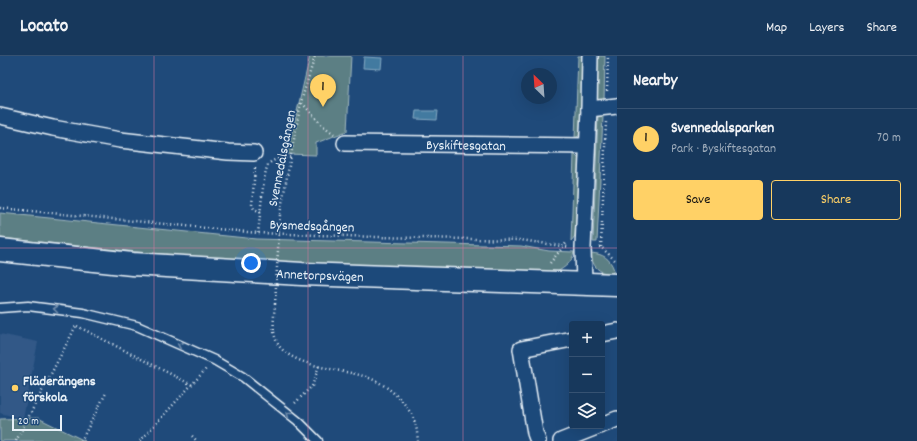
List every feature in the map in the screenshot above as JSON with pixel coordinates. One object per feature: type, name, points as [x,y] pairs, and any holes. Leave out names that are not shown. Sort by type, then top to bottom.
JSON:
[{"type":"main road","name":"Annetorpsvägen","points":[[0,250],[132,264],[302,274],[617,285]]},
{"type":"street","points":[[584,284],[583,248],[590,56]]},
{"type":"street","points":[[589,110],[612,107]]},
{"type":"street","points":[[0,116],[120,140],[228,152],[254,153]]},
{"type":"street","name":"Byskiftesgatan","points":[[345,143],[587,146]]},
{"type":"street","points":[[605,333],[617,331]]},
{"type":"street","points":[[538,441],[535,433],[521,349],[569,340]]},
{"type":"street","points":[[605,424],[617,419]]},
{"type":"street","points":[[560,441],[591,429]]},
{"type":"lane","points":[[0,308],[28,306],[83,313],[137,326],[214,360],[243,378],[298,421],[318,441]]},
{"type":"path","name":"Svennedalsgången","points":[[315,56],[301,102],[280,214],[274,322],[276,341],[288,356],[319,366],[364,376],[392,390],[406,405],[414,421],[418,441]]},
{"type":"path","points":[[608,56],[612,107],[601,247],[617,262]]},
{"type":"path","points":[[301,102],[322,125],[345,143]]},
{"type":"path","points":[[254,153],[256,160],[252,205],[254,209],[260,212]]},
{"type":"path","points":[[258,233],[265,175],[268,165],[275,159],[291,157]]},
{"type":"path","name":"Bysmedsgången","points":[[0,208],[258,233],[521,240],[583,248],[601,247]]},
{"type":"path","points":[[16,441],[83,313]]},
{"type":"path","points":[[76,326],[192,385]]},
{"type":"path","points":[[140,441],[214,360]]},
{"type":"path","points":[[286,412],[312,386],[319,366]]},
{"type":"path","points":[[81,441],[106,393]]},
{"type":"path","points":[[192,436],[197,441]]},
{"type":"shaded area","points":[[364,57],[382,58],[381,69],[363,68]]},
{"type":"shaded area","points":[[416,111],[438,111],[437,120],[415,119]]},
{"type":"shaded area","name":"Fläderängens förskola","points":[[0,334],[38,342],[23,419],[0,413]]},
{"type":"green space","points":[[310,56],[351,56],[347,131],[316,143],[316,155],[287,154]]},
{"type":"green space","points":[[578,56],[582,56],[582,134],[575,138]]},
{"type":"green space","points":[[598,56],[605,56],[604,101],[599,101],[597,98]]},
{"type":"green space","points":[[598,116],[603,116],[597,242],[593,242]]},
{"type":"green space","points":[[574,154],[579,159],[575,236],[571,241]]},
{"type":"green space","points":[[0,213],[256,239],[521,246],[549,251],[574,252],[570,262],[557,272],[296,265],[138,252],[0,238]]},
{"type":"green space","points":[[591,253],[606,257],[614,270],[612,274],[599,270],[594,265]]},
{"type":"green space","points":[[38,418],[85,441],[0,441],[0,419]]},
{"type":"place","name":"Svennedalsparken","points":[[323,107]]},
{"type":"place","name":"Fläderängens förskola","points":[[15,388]]}]
